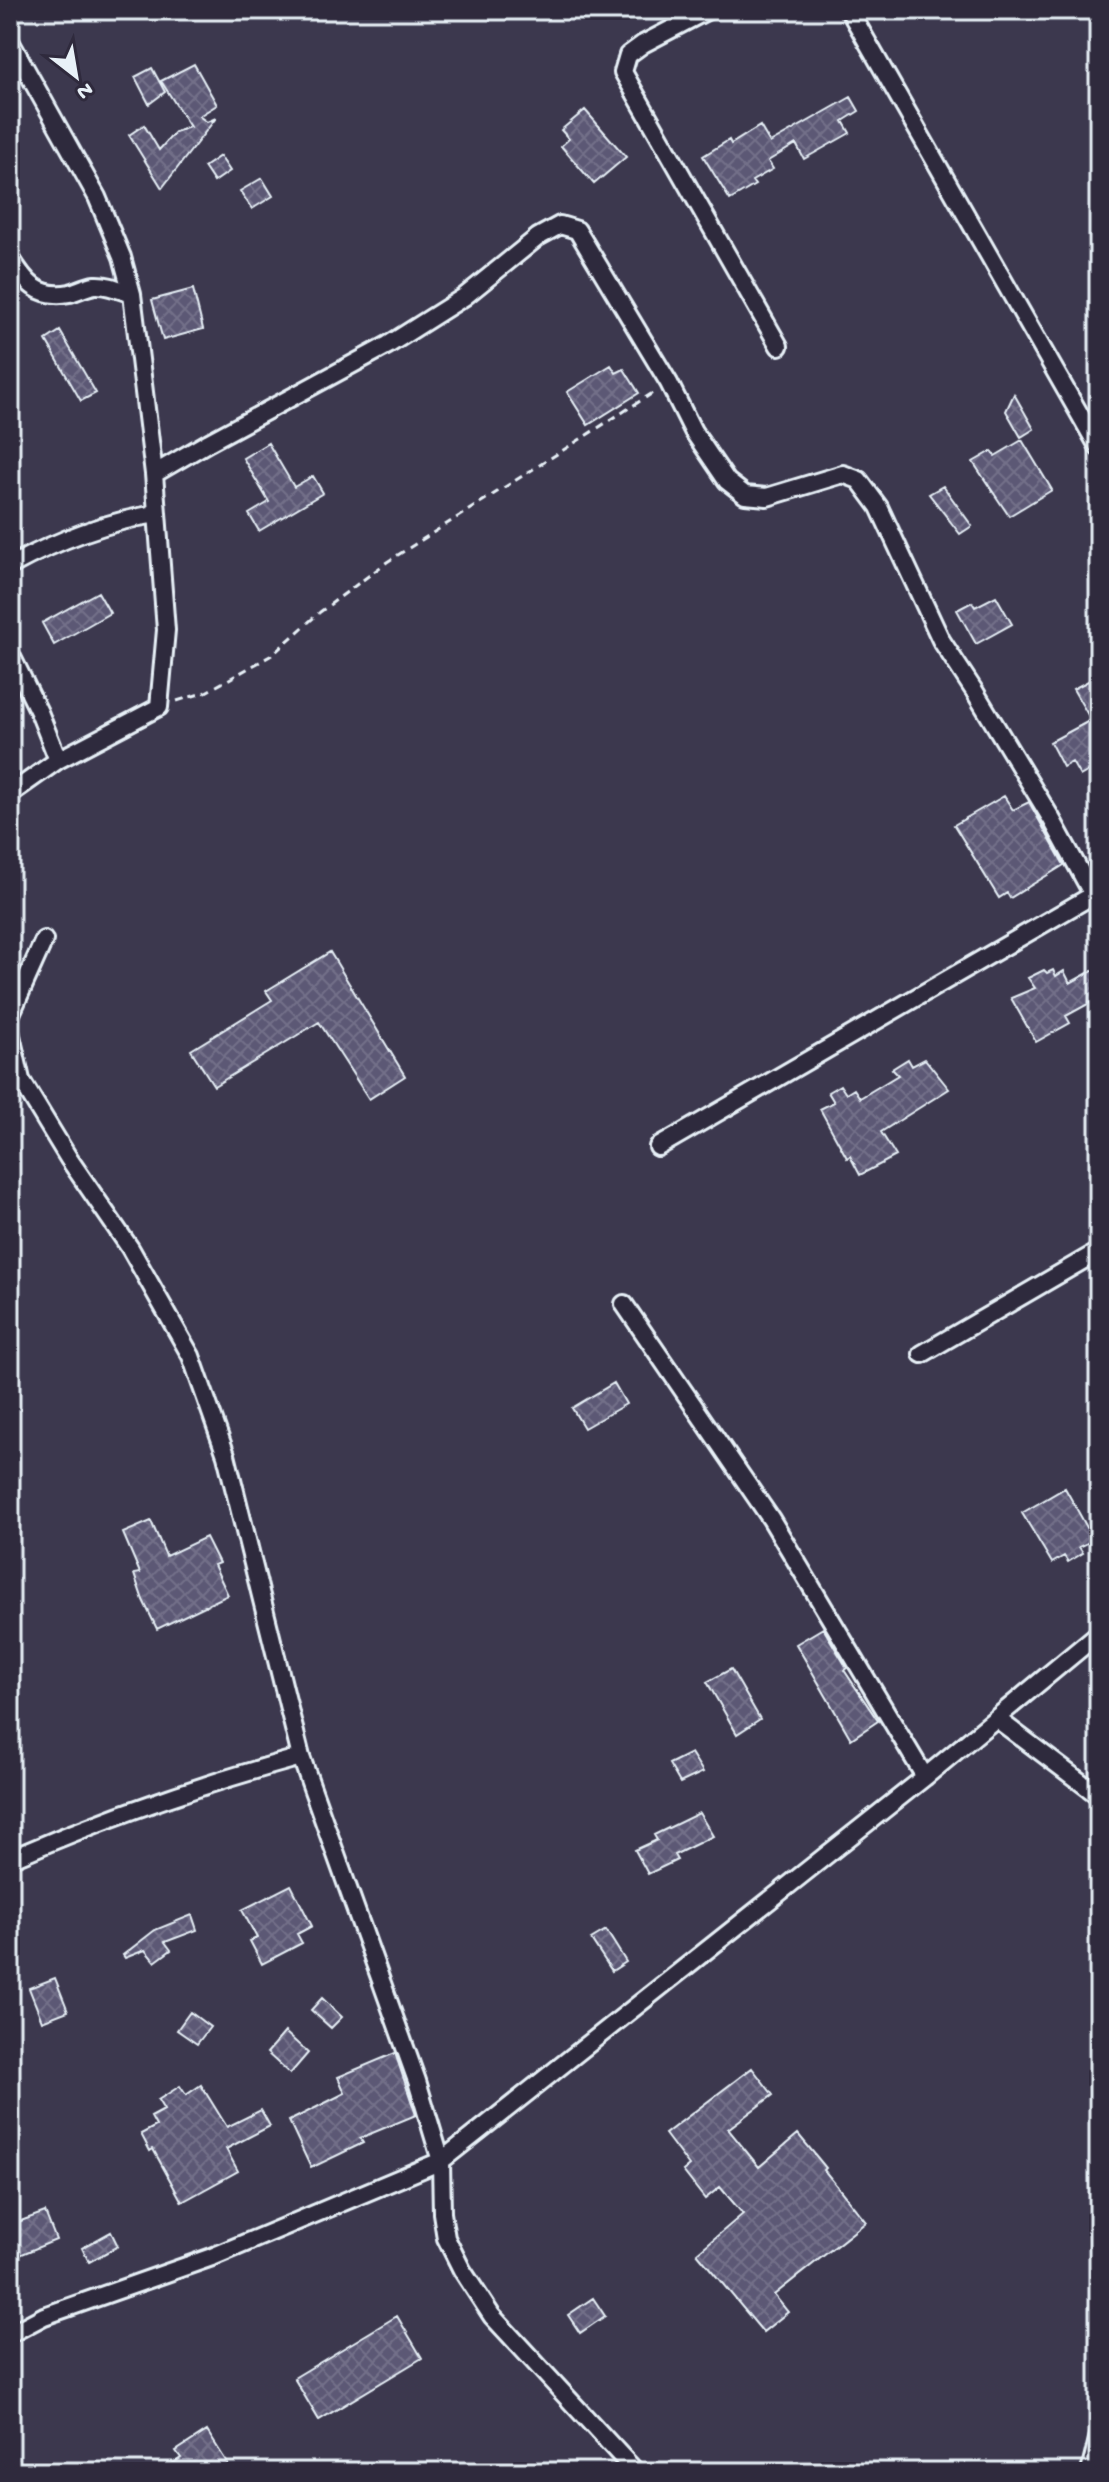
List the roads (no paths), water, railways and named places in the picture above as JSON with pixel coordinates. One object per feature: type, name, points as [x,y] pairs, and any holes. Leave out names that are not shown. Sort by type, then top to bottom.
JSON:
[{"type":"street","points":[[708,10],[643,44],[628,55],[623,72],[779,346]]},
{"type":"street","points":[[849,10],[1099,448]]},
{"type":"street","points":[[10,41],[97,197],[122,257],[132,294],[154,474],[166,630],[159,707],[58,760],[10,794]]},
{"type":"street","points":[[154,474],[388,345],[464,297],[538,237],[560,225],[577,230],[669,383],[693,431],[727,481],[745,495],[767,497],[843,474],[859,480],[879,507],[941,640],[1096,893],[658,1147]]},
{"type":"street","points":[[10,257],[23,278],[39,291],[69,293],[94,285],[106,285],[132,294]]},
{"type":"street","points":[[10,566],[119,520],[156,514]]},
{"type":"street","points":[[10,653],[58,760]]},
{"type":"street","points":[[10,1016],[44,940]]},
{"type":"street","points":[[10,1031],[21,1080],[69,1159],[130,1248],[191,1356],[226,1455],[301,1757],[417,2081],[441,2161],[446,2238],[492,2316],[636,2472]]},
{"type":"street","points":[[922,1354],[1099,1251]]},
{"type":"street","points":[[624,1304],[771,1519],[925,1777]]},
{"type":"street","points":[[10,2334],[44,2316],[212,2257],[441,2161],[925,1777],[1099,1633]]},
{"type":"street","points":[[997,1719],[1099,1796]]},
{"type":"street","points":[[10,1859],[60,1837],[227,1777],[301,1757]]},
{"type":"street","points":[[1090,2472],[1099,2435]]}]
